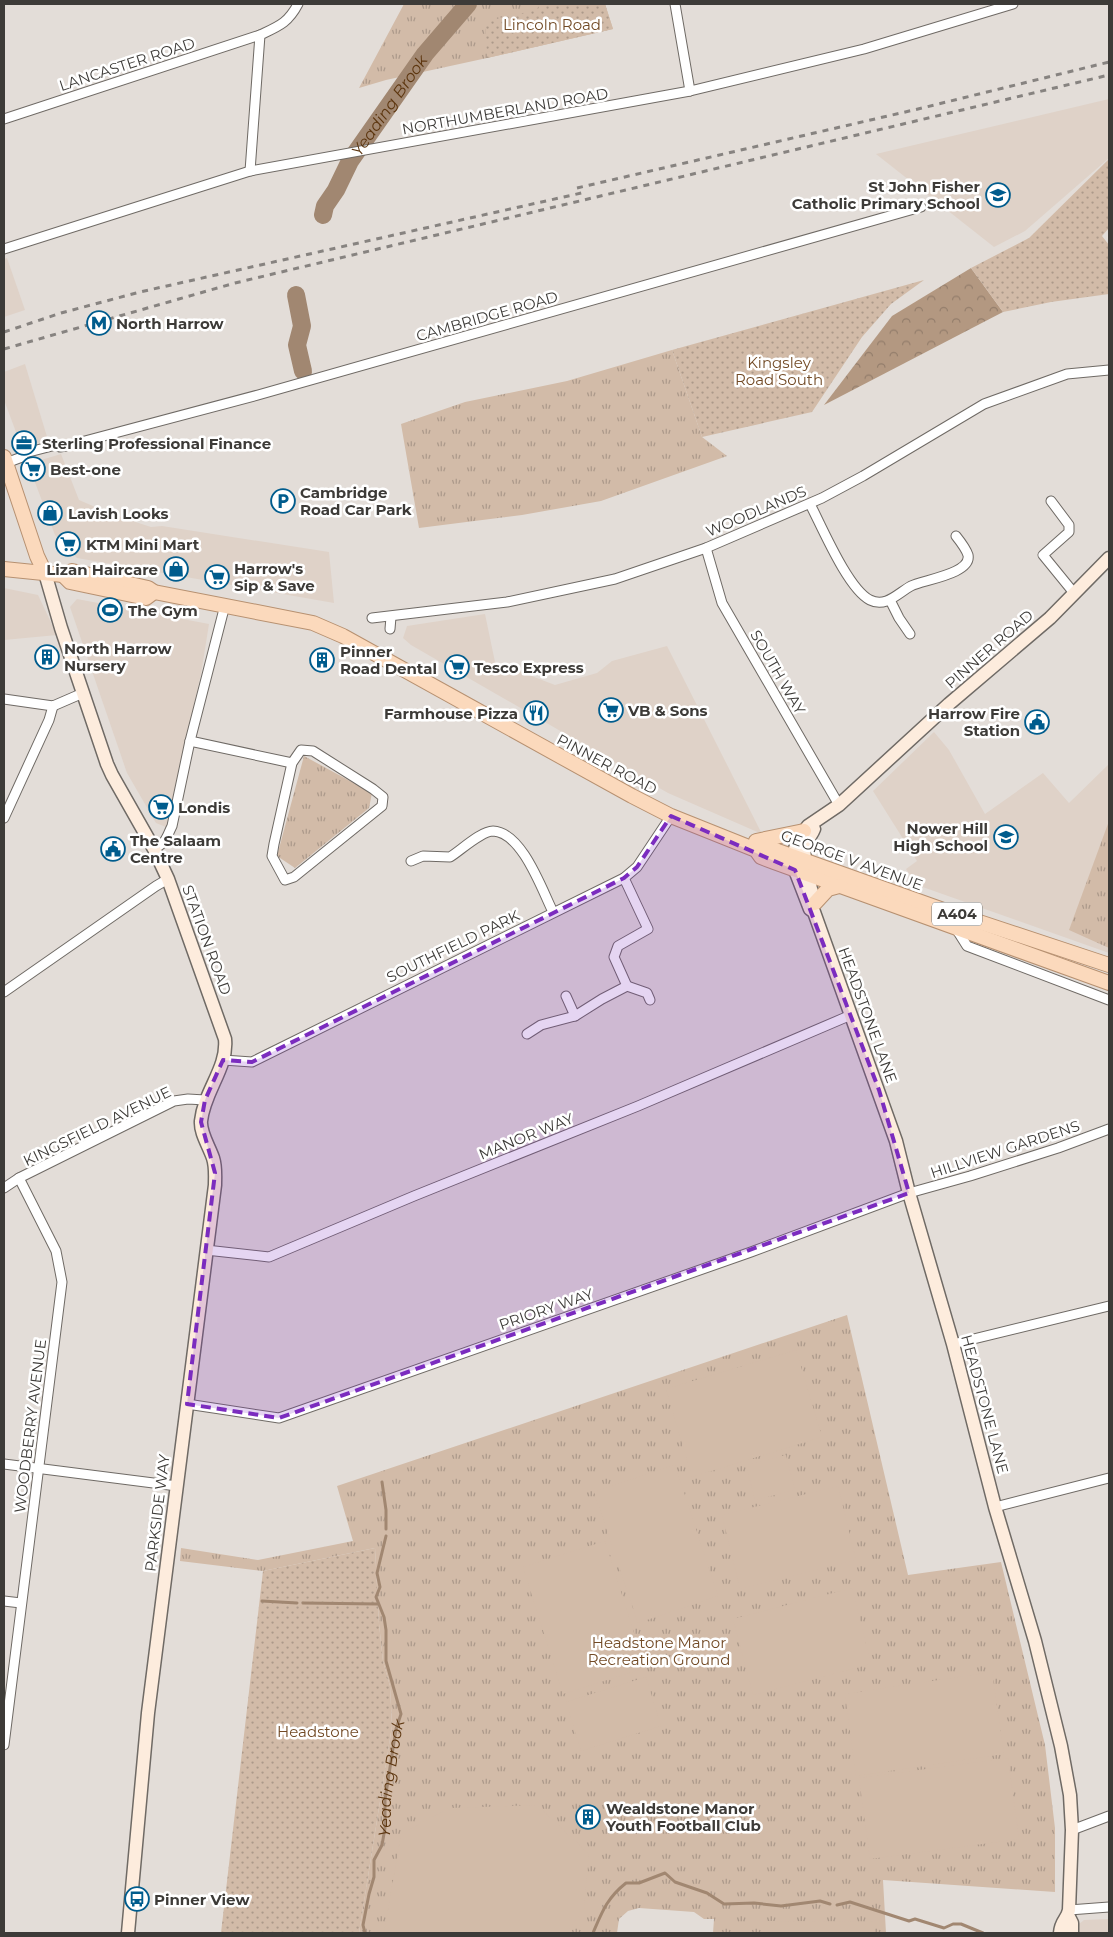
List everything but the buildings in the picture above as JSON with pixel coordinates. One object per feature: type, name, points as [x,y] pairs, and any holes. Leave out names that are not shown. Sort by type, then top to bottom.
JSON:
[{"type":"main road","name":"STATION ROAD","points":[[5,460],[37,556],[45,573]]},
{"type":"main road","name":"PINNER ROAD","points":[[4,569],[63,575],[72,571],[148,588],[154,592],[313,623],[343,636],[586,772],[671,816],[749,847],[761,857],[801,865]]},
{"type":"main road","points":[[749,847],[809,827]]},
{"type":"main road","name":"GEORGE V AVENUE","points":[[801,865],[839,886],[1109,983]]},
{"type":"main road","name":"GEORGE V AVENUE","points":[[801,865],[1068,950],[1109,965]]},
{"type":"main road","points":[[814,908],[826,890],[839,886]]},
{"type":"main road","points":[[1068,950],[1070,969]]},
{"type":"street","name":"LANCASTER ROAD","points":[[4,119],[260,35],[283,25],[292,16],[298,4]]},
{"type":"street","points":[[675,4],[690,91]]},
{"type":"street","name":"NORTHUMBERLAND ROAD","points":[[4,249],[250,171],[690,91],[864,49],[1013,4]]},
{"type":"street","points":[[250,171],[260,35]]},
{"type":"street","name":"CAMBRIDGE ROAD","points":[[5,460],[22,457],[25,453],[56,445],[60,447],[265,393],[921,208]]},
{"type":"street","name":"WOODLANDS","points":[[372,618],[508,602],[615,579],[706,548],[810,504],[863,476],[984,404],[1067,374],[1109,370]]},
{"type":"street","points":[[1051,500],[1069,525],[1069,532],[1043,555],[1074,593]]},
{"type":"street","points":[[810,504],[844,568],[858,588],[873,602],[890,600],[913,585],[965,566],[968,553],[956,536]]},
{"type":"street","name":"SOUTH WAY","points":[[706,548],[722,604],[838,805]]},
{"type":"street","name":"PINNER ROAD","points":[[809,827],[838,805],[950,704],[1050,618],[1109,558]]},
{"type":"street","name":"STATION ROAD","points":[[45,573],[83,693],[112,776],[154,849],[168,879],[225,1039],[226,1050],[223,1060],[205,1100]]},
{"type":"street","points":[[890,600],[910,634]]},
{"type":"street","points":[[154,849],[164,844],[168,839],[172,826],[190,741],[225,605]]},
{"type":"street","points":[[390,629],[391,617]]},
{"type":"street","points":[[4,699],[53,706],[83,693]]},
{"type":"street","points":[[4,818],[49,720],[53,706]]},
{"type":"street","points":[[190,741],[292,763]]},
{"type":"street","points":[[301,750],[313,751],[373,789],[383,798],[382,806],[294,877],[285,880],[272,856],[292,763],[301,750]]},
{"type":"street","name":"SOUTHFIELD PARK","points":[[223,1060],[252,1062],[624,878],[637,867],[671,816]]},
{"type":"street","points":[[801,865],[805,846],[814,830],[809,827]]},
{"type":"street","points":[[411,861],[423,856],[450,857],[480,835],[492,831],[504,835],[521,848],[553,912]]},
{"type":"street","name":"HEADSTONE LANE","points":[[801,865],[814,908],[896,1140],[909,1193],[953,1344],[995,1507],[1035,1641],[1070,1795],[1072,1830],[1068,1912],[1072,1923],[1072,1933]]},
{"type":"street","points":[[624,878],[648,929],[618,946],[614,957],[627,986],[647,993],[650,1000]]},
{"type":"street","points":[[4,992],[168,879]]},
{"type":"street","points":[[955,927],[967,946],[1109,1000]]},
{"type":"street","points":[[527,1034],[541,1025],[575,1016],[627,986]]},
{"type":"street","points":[[566,996],[575,1016]]},
{"type":"street","name":"MANOR WAY","points":[[206,1250],[269,1257],[414,1196],[638,1106],[851,1015]]},
{"type":"street","name":"KINGSFIELD AVENUE","points":[[4,1188],[19,1178],[174,1101],[188,1099],[205,1100]]},
{"type":"street","name":"PARKSIDE WAY","points":[[128,1933],[148,1713],[215,1173],[214,1159],[202,1130],[201,1122],[205,1100]]},
{"type":"street","name":"HILLVIEW GARDENS","points":[[909,1193],[1032,1157],[1109,1128]]},
{"type":"street","name":"WOODBERRY AVENUE","points":[[4,1741],[62,1282],[56,1251],[19,1178]]},
{"type":"street","name":"PRIORY WAY","points":[[187,1404],[279,1418],[751,1252],[909,1193]]},
{"type":"street","points":[[953,1344],[1109,1306]]},
{"type":"street","points":[[4,1464],[177,1486]]},
{"type":"street","points":[[995,1507],[1109,1478]]},
{"type":"street","points":[[4,1601],[22,1603]]},
{"type":"street","points":[[1072,1830],[1109,1816]]},
{"type":"street","points":[[1068,1912],[1109,1907]]},
{"type":"street","name":"HEADSTONE LANE","points":[[1060,1933],[1061,1923],[1068,1912]]},
{"type":"highlighted area","points":[[671,816],[795,870],[879,1090],[909,1193],[279,1418],[187,1404],[215,1173],[201,1122],[205,1100],[223,1060],[252,1062],[624,878],[637,867]]},
{"type":"shaded area","name":"St John Fisher Catholic Primary School","points":[[1109,99],[1109,158],[1025,231],[994,247],[876,154]]},
{"type":"shaded area","points":[[7,258],[25,310],[4,317],[4,259]]},
{"type":"shaded area","points":[[25,364],[48,440],[22,448],[4,400],[4,372]]},
{"type":"shaded area","points":[[61,454],[79,500],[114,515],[151,527],[162,526],[329,552],[334,603],[77,558],[55,535],[28,464]]},
{"type":"shaded area","points":[[4,588],[38,595],[57,635],[4,640]]},
{"type":"shaded area","points":[[77,599],[209,624],[201,674],[166,827],[156,823],[127,773],[70,607]]},
{"type":"shaded area","points":[[485,614],[495,662],[555,685],[597,673],[612,661],[667,646],[762,834],[668,793],[411,645],[403,638],[407,626]]},
{"type":"shaded area","name":"Nower Hill High School","points":[[934,732],[949,750],[985,814],[1043,773],[1069,803],[1109,764],[1109,953],[917,885],[906,869],[917,861],[873,791]]},
{"type":"shaded area","points":[[1109,1919],[1109,1933],[1078,1933],[1079,1924],[1084,1920]]},
{"type":"green space","points":[[404,4],[605,4],[613,29],[386,80],[359,88]]},
{"type":"green space","name":"Lincoln Road","points":[[539,4],[605,4],[613,29],[487,58],[485,21],[537,10]]},
{"type":"green space","points":[[1109,159],[1109,228],[1102,236],[1109,245],[1109,294],[1051,302],[1003,312],[971,268],[1029,238]]},
{"type":"green space","points":[[971,268],[1003,312],[824,405],[892,316]]},
{"type":"green space","name":"Kingsley Road South","points":[[924,280],[891,304],[862,337],[812,412],[702,437],[672,350]]},
{"type":"green space","points":[[672,350],[702,437],[727,456],[601,501],[522,515],[419,528],[401,424],[465,402],[567,381]]},
{"type":"green space","points":[[304,756],[372,793],[369,808],[295,868],[277,856]]},
{"type":"green space","points":[[1109,821],[1109,948],[1069,930]]},
{"type":"green space","name":"Headstone Manor Recreation Ground","points":[[847,1315],[908,1575],[1001,1562],[1045,1745],[1055,1828],[1055,1892],[883,1880],[886,1933],[713,1933],[714,1919],[704,1919],[694,1912],[639,1908],[628,1911],[619,1919],[617,1933],[359,1933],[392,1726],[390,1686],[383,1661],[379,1624],[375,1548],[263,1571],[180,1561],[181,1548],[258,1560],[353,1541],[337,1486]]},
{"type":"green space","points":[[796,1350],[822,1437],[692,1477],[666,1389]]},
{"type":"green space","points":[[786,1455],[795,1490],[755,1500],[746,1465]]},
{"type":"green space","points":[[675,1465],[718,1596],[638,1623],[594,1492]]},
{"type":"green space","points":[[838,1486],[856,1560],[740,1589],[722,1515]]},
{"type":"green space","points":[[605,1541],[645,1668],[563,1694],[523,1567]]},
{"type":"green space","name":"Headstone","points":[[375,1548],[379,1624],[383,1661],[390,1686],[392,1726],[359,1933],[221,1933],[263,1571]]},
{"type":"green space","points":[[852,1588],[871,1664],[753,1695],[733,1619]]},
{"type":"green space","points":[[992,1672],[1004,1754],[856,1776],[845,1694]]},
{"type":"green space","points":[[646,1677],[661,1726],[581,1751],[566,1702]]},
{"type":"green space","points":[[1008,1758],[1019,1839],[870,1859],[859,1778]]},
{"type":"green space","points":[[537,1805],[589,1854],[584,1909],[566,1933],[384,1933],[401,1834],[449,1808]]},
{"type":"green space","points":[[765,1921],[874,1922],[874,1933],[765,1933]]},
{"type":"waterway","name":"Yeading Brook","points":[[323,215],[325,206],[336,190],[350,161],[425,54],[468,4]]},
{"type":"waterway","name":"Yeading Brook","points":[[296,295],[302,326],[297,345],[303,371]]},
{"type":"waterway","name":"Yeading Brook","points":[[382,1482],[386,1510],[386,1529]]},
{"type":"waterway","name":"Yeading Brook","points":[[365,1933],[363,1925],[374,1877],[374,1860],[382,1845],[385,1828],[385,1800],[396,1729],[401,1714],[386,1661],[384,1617],[376,1597],[380,1587],[377,1573],[386,1536]]},
{"type":"waterway","points":[[262,1601],[297,1603]]},
{"type":"waterway","points":[[303,1603],[378,1604]]},
{"type":"waterway","name":"Yeading Brook","points":[[593,1933],[602,1912],[619,1889],[626,1883],[639,1883],[665,1873],[675,1882],[707,1893],[724,1904],[754,1903],[781,1906],[820,1901],[830,1904]]},
{"type":"waterway","name":"Yeading Brook","points":[[837,1905],[850,1902],[909,1921],[915,1919],[944,1928],[953,1924],[961,1924],[983,1933]]},
{"type":"railway","points":[[577,188],[918,109],[1109,62]]},
{"type":"railway","points":[[4,349],[235,283],[1109,75]]},
{"type":"railway","points":[[4,332],[61,313],[140,292],[586,192]]},
{"type":"place","name":"St John Fisher Catholic Primary School","points":[[998,195]]},
{"type":"place","name":"North Harrow","points":[[99,323]]},
{"type":"place","name":"Sterling Professional Finance","points":[[24,443]]},
{"type":"place","name":"Best-one","points":[[33,469]]},
{"type":"place","name":"Cambridge Road Car Park","points":[[283,501]]},
{"type":"place","name":"Lavish Looks","points":[[50,513]]},
{"type":"place","name":"KTM Mini Mart","points":[[68,544]]},
{"type":"place","name":"Lizan Haircare","points":[[176,569]]},
{"type":"place","name":"Harrow's Sip & Save","points":[[217,577]]},
{"type":"place","name":"The Gym","points":[[110,610]]},
{"type":"place","name":"North Harrow Nursery","points":[[47,657]]},
{"type":"place","name":"Pinner Road Dental","points":[[322,660]]},
{"type":"place","name":"Tesco Express","points":[[457,667]]},
{"type":"place","name":"VB & Sons","points":[[611,710]]},
{"type":"place","name":"Farmhouse Pizza","points":[[536,713]]},
{"type":"place","name":"Harrow Fire Station","points":[[1037,722]]},
{"type":"place","name":"Londis","points":[[161,807]]},
{"type":"place","name":"Nower Hill High School","points":[[1006,837]]},
{"type":"place","name":"The Salaam Centre","points":[[113,849]]},
{"type":"place","name":"Wealdstone Manor Youth Football Club","points":[[588,1817]]},
{"type":"place","name":"Pinner View","points":[[137,1899]]}]
